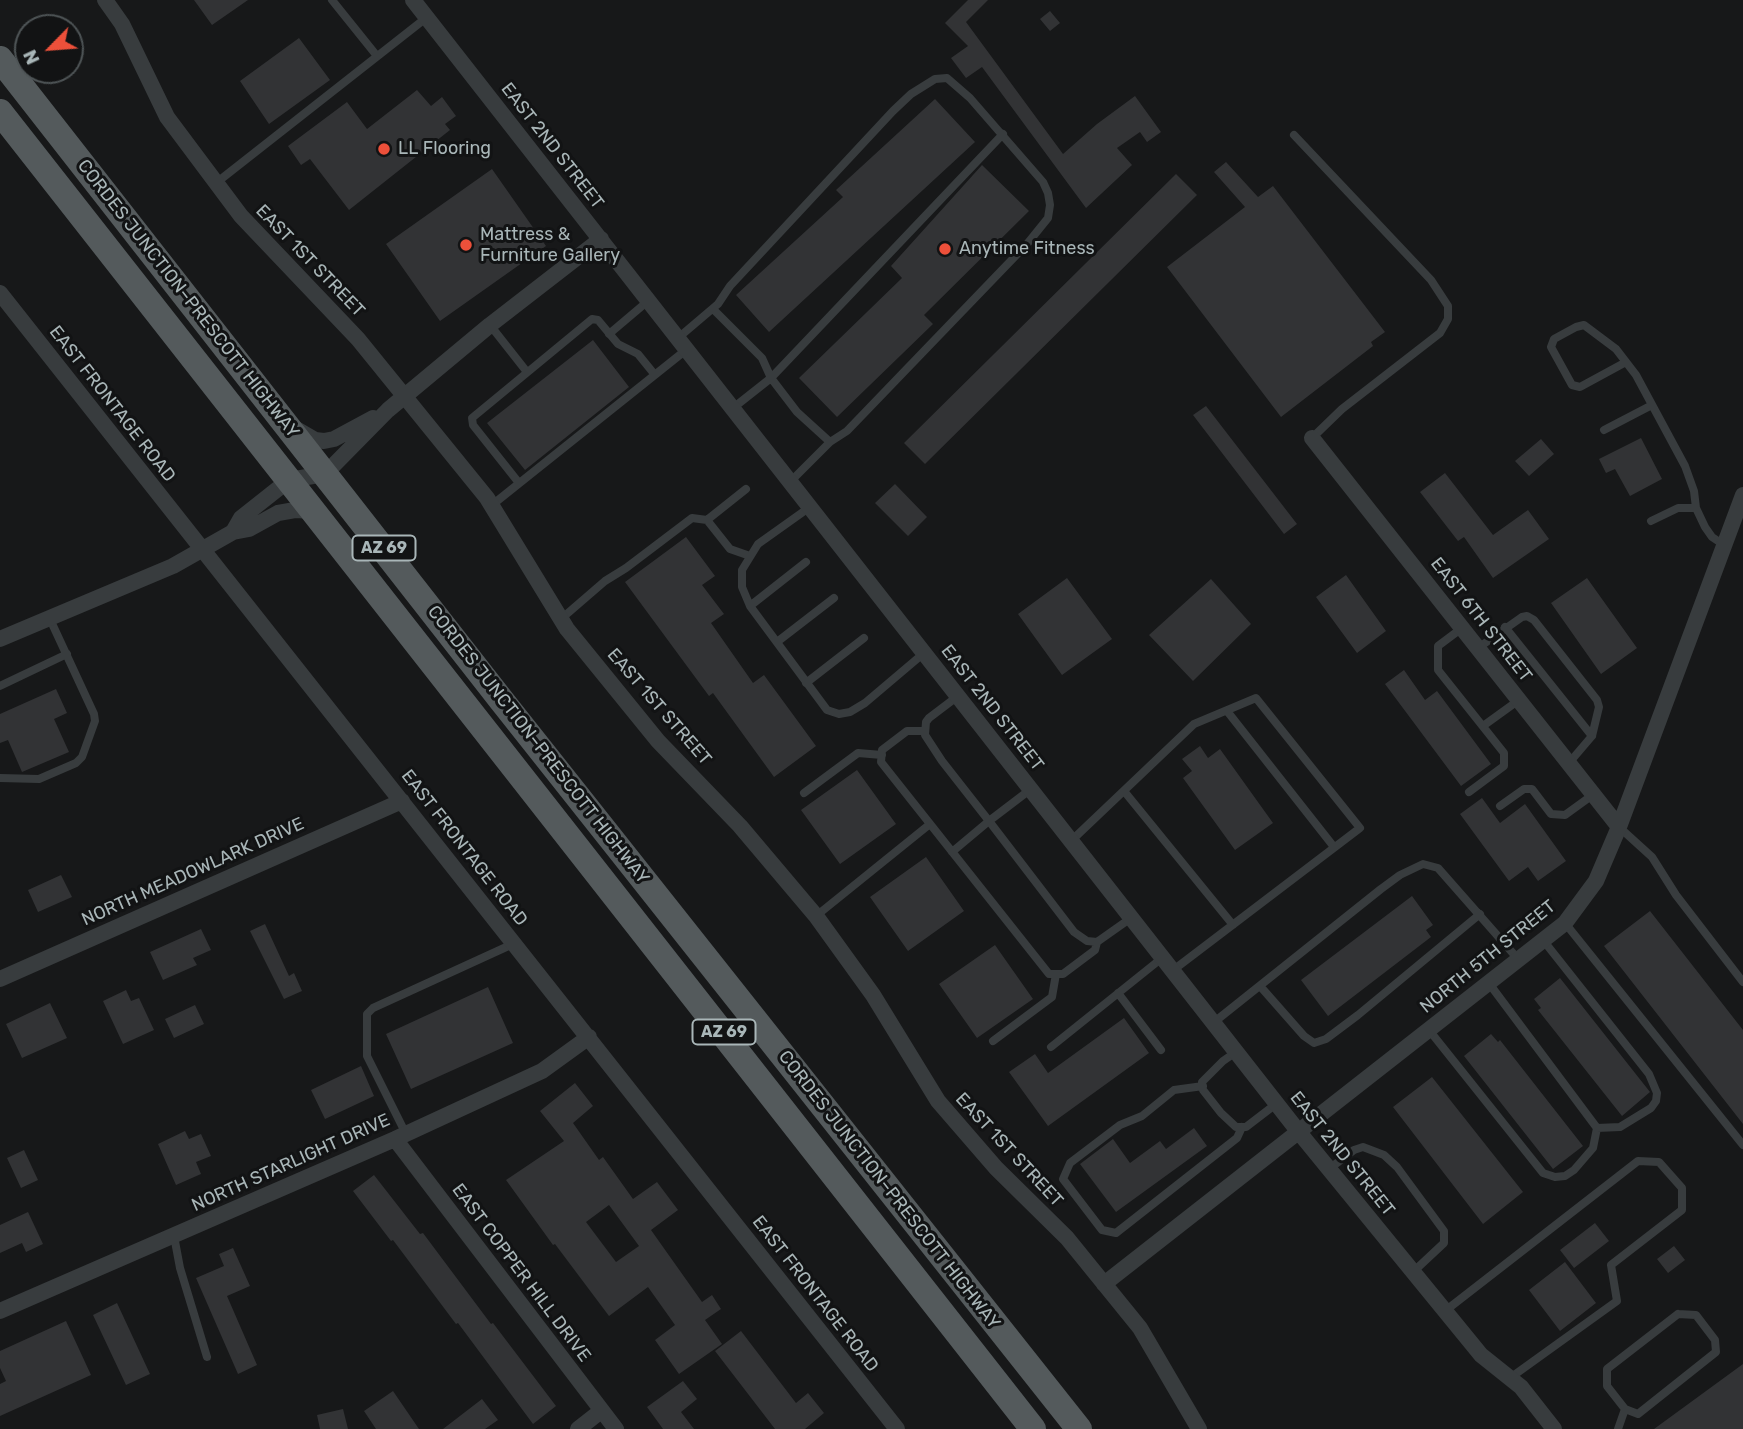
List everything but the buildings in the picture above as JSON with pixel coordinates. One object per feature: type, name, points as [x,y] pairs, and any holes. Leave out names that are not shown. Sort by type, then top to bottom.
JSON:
[{"type":"main road","name":"CORDES JUNCTION–PRESCOTT HIGHWAY","points":[[0,59],[502,701],[1079,1429]]},
{"type":"main road","name":"CORDES JUNCTION–PRESCOTT HIGHWAY","points":[[0,112],[1033,1429]]},
{"type":"street","name":"EAST 1ST STREET","points":[[105,0],[122,24],[167,117],[241,216],[358,339],[492,505],[561,619],[658,740],[740,826],[816,916],[873,995],[938,1101],[996,1168],[1066,1238],[1140,1328],[1199,1429]]},
{"type":"street","name":"EAST 2ND STREET","points":[[412,0],[1276,1104],[1481,1355],[1521,1387],[1554,1429]]},
{"type":"street","points":[[233,532],[241,517],[289,480],[325,474],[404,396],[601,239]]},
{"type":"street","name":"EAST FRONTAGE ROAD","points":[[0,293],[897,1429]]},
{"type":"street","points":[[286,423],[315,440],[324,441],[334,439],[388,410]]},
{"type":"street","name":"EAST 6TH STREET","points":[[1312,438],[1619,827]]},
{"type":"street","name":"NORTH 5TH STREET","points":[[1104,1284],[1565,923],[1595,881],[1619,827],[1743,495]]},
{"type":"street","points":[[0,639],[173,566],[233,532],[249,529],[278,513],[314,511]]},
{"type":"street","name":"NORTH MEADOWLARK DRIVE","points":[[0,979],[402,801]]},
{"type":"street","name":"NORTH STARLIGHT DRIVE","points":[[0,1311],[401,1137],[542,1071],[589,1037]]},
{"type":"street","name":"EAST COPPER HILL DRIVE","points":[[401,1137],[616,1429]]},
{"type":"street","points":[[578,1429],[601,1411]]},
{"type":"lane","points":[[332,0],[377,57]]},
{"type":"lane","points":[[216,183],[426,18]]},
{"type":"lane","points":[[492,505],[655,375],[730,286],[893,111],[924,84],[947,78],[970,97],[1043,182],[1050,205],[1048,218],[1027,244],[847,431],[830,442],[790,482]]},
{"type":"lane","points":[[733,408],[771,378],[1003,134]]},
{"type":"lane","points":[[1294,135],[1431,279],[1448,306],[1448,319],[1440,332],[1342,410],[1312,438]]},
{"type":"lane","points":[[609,334],[648,301]]},
{"type":"lane","points":[[713,309],[762,358],[771,378],[797,412],[830,442]]},
{"type":"lane","points":[[519,483],[471,422],[473,415],[592,319],[598,320],[618,344],[638,354],[655,375]]},
{"type":"lane","points":[[490,325],[527,372]]},
{"type":"lane","points":[[1626,362],[1580,387],[1572,385],[1551,347],[1555,338],[1584,325],[1616,349],[1626,362],[1636,375],[1691,478],[1696,508],[1707,532],[1724,545]]},
{"type":"lane","points":[[1604,430],[1652,405]]},
{"type":"lane","points":[[707,520],[746,489]]},
{"type":"lane","points":[[810,507],[758,544],[742,570],[742,587],[750,606],[827,710],[839,714],[850,712],[865,703],[924,653]]},
{"type":"lane","points":[[1650,521],[1678,508],[1696,508]]},
{"type":"lane","points":[[561,619],[605,581],[692,518],[707,520],[730,549],[750,556]]},
{"type":"lane","points":[[750,606],[806,562]]},
{"type":"lane","points":[[777,642],[834,597]]},
{"type":"lane","points":[[1478,648],[1505,627],[1527,616],[1542,630],[1597,700],[1599,715],[1592,736],[1569,763]]},
{"type":"lane","points":[[0,778],[39,779],[76,763],[82,757],[95,721],[49,617]]},
{"type":"lane","points":[[1505,627],[1592,736]]},
{"type":"lane","points":[[1462,628],[1438,646],[1438,670],[1504,752],[1504,766],[1469,792]]},
{"type":"lane","points":[[806,682],[864,638]]},
{"type":"lane","points":[[0,686],[67,654]]},
{"type":"lane","points":[[958,696],[926,722],[928,740],[1074,932],[1087,941],[1097,942]]},
{"type":"lane","points":[[1051,1047],[1118,993],[1233,925],[1360,828],[1256,698],[1194,724],[1072,841]]},
{"type":"lane","points":[[1483,726],[1519,700]]},
{"type":"lane","points":[[1227,711],[1334,847]]},
{"type":"lane","points":[[925,731],[907,731],[882,750],[881,762],[1049,974],[1063,974],[1095,950],[1097,942],[1130,918]]},
{"type":"lane","points":[[804,793],[858,753],[881,755]]},
{"type":"lane","points":[[952,852],[1031,789]]},
{"type":"lane","points":[[1500,806],[1524,789],[1532,789],[1550,814],[1565,816],[1594,794]]},
{"type":"lane","points":[[1124,791],[1233,925]]},
{"type":"lane","points":[[816,916],[930,824]]},
{"type":"lane","points":[[1619,827],[1653,857],[1676,895],[1743,982]]},
{"type":"lane","points":[[1213,1023],[1381,889],[1400,875],[1423,864],[1438,868],[1518,959]]},
{"type":"lane","points":[[1260,986],[1304,1036],[1314,1043],[1326,1039],[1358,1015],[1480,914]]},
{"type":"lane","points":[[1565,923],[1743,1145]]},
{"type":"lane","points":[[1543,940],[1649,1074],[1657,1093],[1656,1101],[1650,1108],[1620,1128],[1597,1128]]},
{"type":"lane","points":[[401,1137],[367,1056],[367,1014],[373,1008],[515,943]]},
{"type":"lane","points":[[993,1041],[1052,997],[1056,974]]},
{"type":"lane","points":[[1428,1029],[1543,1174],[1565,1176],[1574,1170],[1593,1148],[1597,1128],[1488,982]]},
{"type":"lane","points":[[1118,993],[1161,1050]]},
{"type":"lane","points":[[1236,1052],[1206,1076],[1202,1082],[1203,1090],[1228,1122],[1236,1127],[1252,1123],[1276,1104]]},
{"type":"lane","points":[[1203,1086],[1174,1090],[1142,1116],[1120,1125],[1070,1163],[1063,1179],[1102,1230],[1116,1233],[1237,1138],[1242,1127]]},
{"type":"lane","points":[[1329,1169],[1354,1150],[1363,1147],[1384,1155],[1397,1167],[1444,1231],[1444,1243],[1413,1272]]},
{"type":"lane","points":[[1446,1311],[1638,1161],[1659,1162],[1682,1188],[1682,1210],[1611,1265],[1616,1301],[1510,1378]]},
{"type":"lane","points":[[173,1236],[180,1268],[208,1357]]},
{"type":"lane","points":[[1678,1314],[1696,1315],[1715,1340],[1716,1352],[1638,1414],[1625,1409],[1607,1386],[1607,1370],[1678,1314]]},
{"type":"lane","points":[[1618,1429],[1625,1409]]},
{"type":"place","name":"LL Flooring","points":[[384,149]]},
{"type":"place","name":"Mattress & Furniture Gallery","points":[[466,245]]},
{"type":"place","name":"Anytime Fitness","points":[[945,249]]}]
